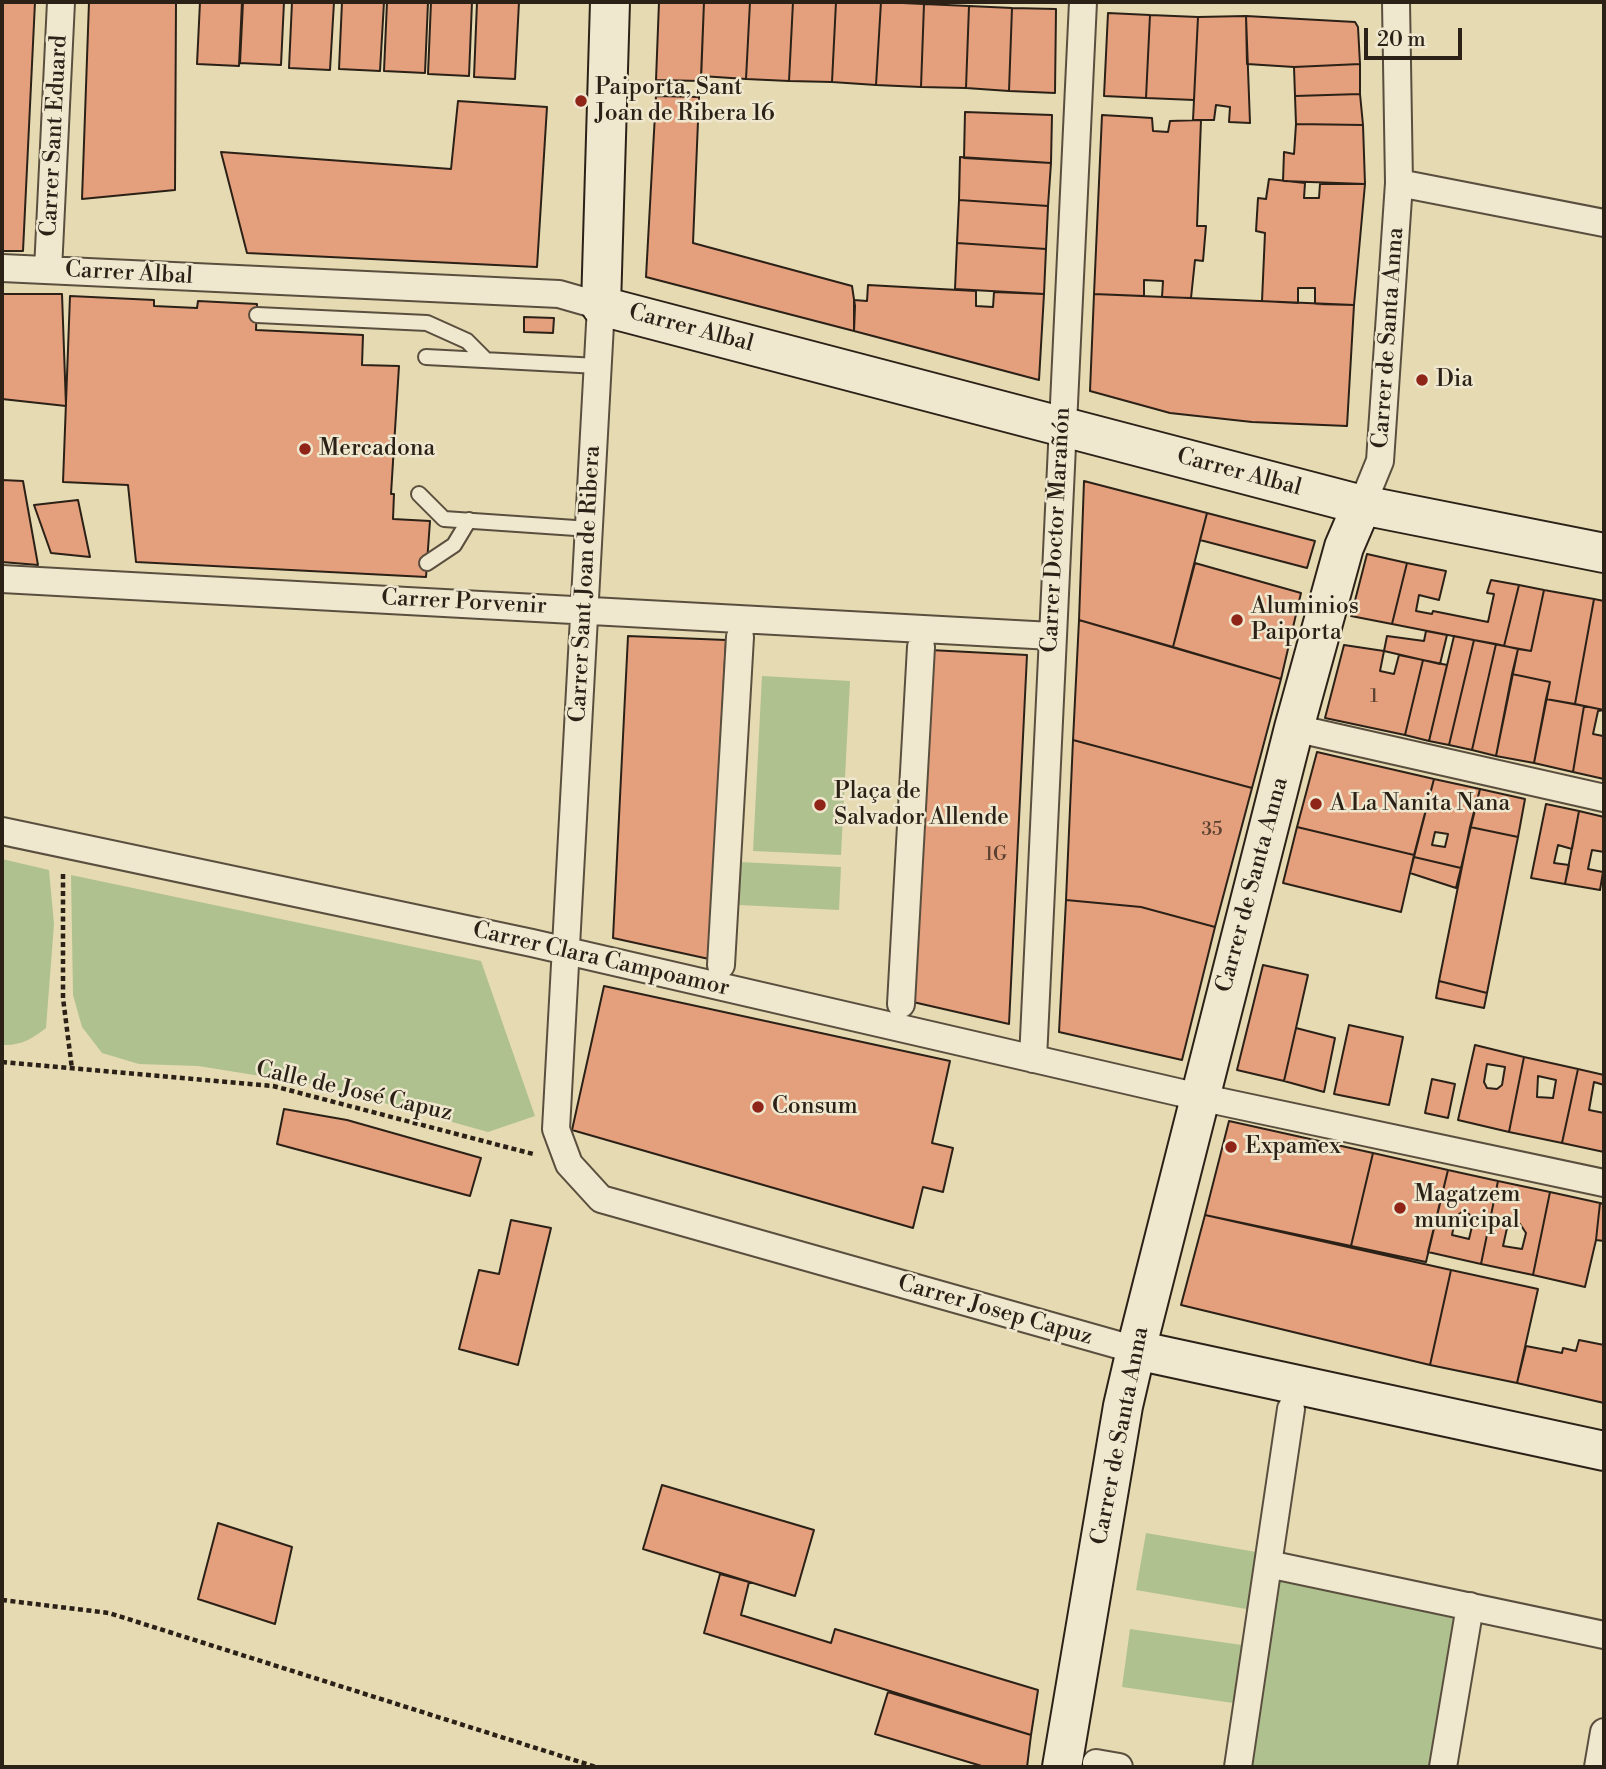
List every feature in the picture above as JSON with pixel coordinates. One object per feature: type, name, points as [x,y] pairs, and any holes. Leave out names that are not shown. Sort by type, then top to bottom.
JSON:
[{"type":"street","name":"Carrer Sant Eduard","points":[[48,270],[61,2]]},
{"type":"street","name":"Carrer Sant Joan de Ribera","points":[[569,1164],[556,1129],[601,306],[610,2]]},
{"type":"street","name":"Carrer Doctor Marañón","points":[[1033,1059],[1083,2]]},
{"type":"street","name":"Carrer de Santa Anna","points":[[1092,1766],[1123,1406],[1294,729],[1344,547],[1380,461],[1399,183],[1396,2]]},
{"type":"street","points":[[1399,183],[1604,223]]},
{"type":"street","name":"Carrer Albal","points":[[2,268],[559,294],[1362,505],[1604,552]]},
{"type":"street","name":"Carrer Porvenir","points":[[2,579],[1052,636]]},
{"type":"street","points":[[721,965],[740,637]]},
{"type":"street","points":[[901,1004],[921,647]]},
{"type":"street","points":[[1294,729],[1604,798]]},
{"type":"street","name":"Carrer Clara Campoamor","points":[[2,831],[565,951],[1199,1097],[1604,1183]]},
{"type":"street","name":"Carrer Josep Capuz","points":[[569,1164],[601,1199],[1136,1350],[1604,1451]]},
{"type":"street","points":[[1238,1767],[1291,1409]]},
{"type":"street","points":[[1268,1564],[1604,1635]]},
{"type":"street","points":[[1443,1767],[1470,1606]]},
{"type":"lane","points":[[257,315],[427,323],[467,341],[486,360]]},
{"type":"lane","points":[[426,357],[598,366]]},
{"type":"lane","points":[[419,495],[444,519],[590,529]]},
{"type":"lane","points":[[427,563],[454,545],[470,520]]},
{"type":"path","points":[[67,845],[63,874],[63,998],[72,1069]]},
{"type":"path","name":"Calle de José Capuz","points":[[2,1062],[273,1086],[569,1164]]},
{"type":"path","points":[[2,1600],[109,1613],[596,1767]]},
{"type":"green space","points":[[762,676],[850,681],[841,855],[753,851]]},
{"type":"green space","points":[[2,859],[49,870],[54,924],[46,1028],[25,1041],[8,1045],[2,1045]]},
{"type":"green space","points":[[740,862],[841,867],[839,910],[739,905]]},
{"type":"green space","points":[[71,875],[481,961],[535,1116],[488,1132],[323,1086],[198,1066],[139,1064],[102,1053],[82,1027],[73,995]]},
{"type":"green space","points":[[1146,1533],[1262,1553],[1252,1610],[1136,1590]]},
{"type":"green space","points":[[1275,1573],[1463,1610],[1437,1767],[1245,1767]]},
{"type":"green space","points":[[1130,1629],[1249,1646],[1240,1704],[1122,1687]]},
{"type":"building","points":[[2,2],[35,2],[23,251],[2,251]]},
{"type":"building","points":[[89,2],[176,2],[175,190],[82,199]]},
{"type":"building","points":[[200,2],[242,2],[239,66],[197,64]]},
{"type":"building","points":[[243,2],[284,2],[281,65],[240,63]]},
{"type":"building","points":[[292,2],[334,2],[330,70],[289,68]]},
{"type":"building","points":[[342,2],[384,2],[380,71],[339,69]]},
{"type":"building","points":[[387,2],[428,2],[425,73],[384,71]]},
{"type":"building","points":[[431,2],[472,2],[469,76],[428,74]]},
{"type":"building","points":[[477,2],[519,2],[515,79],[474,77]]},
{"type":"building","points":[[659,2],[704,2],[701,81],[656,80]]},
{"type":"building","points":[[704,2],[750,2],[746,79],[701,76]]},
{"type":"building","points":[[750,2],[793,2],[789,81],[746,79]]},
{"type":"building","points":[[793,2],[836,2],[832,82],[789,81]]},
{"type":"building","points":[[836,2],[881,2],[876,85],[832,82]]},
{"type":"building","points":[[881,2],[924,4],[921,87],[876,85]]},
{"type":"building","points":[[924,4],[969,6],[966,88],[921,87]]},
{"type":"building","points":[[969,6],[1012,8],[1009,91],[966,88]]},
{"type":"building","points":[[1012,8],[1056,9],[1055,93],[1009,91]]},
{"type":"building","points":[[1108,13],[1150,15],[1146,98],[1104,96]]},
{"type":"building","points":[[1150,15],[1198,17],[1194,100],[1146,98]]},
{"type":"building","points":[[1246,16],[1355,22],[1358,27],[1360,64],[1294,67],[1247,64]]},
{"type":"building","points":[[1246,16],[1250,123],[1229,122],[1230,107],[1216,105],[1214,120],[1193,120],[1198,17]]},
{"type":"building","points":[[1360,64],[1360,94],[1295,96],[1294,67]]},
{"type":"building","points":[[1360,94],[1363,125],[1296,124],[1295,96]]},
{"type":"building","points":[[656,96],[699,97],[693,243],[852,286],[855,306],[854,331],[646,277]]},
{"type":"building","points":[[458,101],[547,107],[537,267],[247,253],[221,152],[451,169]]},
{"type":"building","points":[[965,112],[1052,115],[1051,163],[964,158]]},
{"type":"building","points":[[1102,115],[1152,118],[1153,131],[1168,132],[1170,121],[1201,120],[1197,226],[1206,226],[1203,261],[1195,260],[1191,298],[1162,297],[1163,281],[1144,280],[1144,296],[1094,294]]},
{"type":"building","points":[[1296,124],[1363,125],[1365,184],[1283,181],[1284,152],[1294,154]]},
{"type":"building","points":[[960,157],[1051,163],[1048,206],[959,200]]},
{"type":"building","points":[[1269,179],[1305,183],[1304,198],[1319,198],[1320,184],[1365,184],[1354,305],[1315,304],[1315,288],[1298,288],[1298,303],[1262,301],[1265,233],[1256,231],[1258,198],[1266,199]]},
{"type":"building","points":[[959,200],[1048,206],[1046,249],[957,243]]},
{"type":"building","points":[[957,243],[1046,249],[1044,294],[955,289]]},
{"type":"building","points":[[868,285],[976,291],[976,306],[993,307],[994,292],[1044,294],[1039,380],[854,331],[854,300],[867,301]]},
{"type":"building","points":[[2,294],[62,294],[66,406],[2,399]]},
{"type":"building","points":[[1094,294],[1354,305],[1347,426],[1252,422],[1170,413],[1090,391]]},
{"type":"building","points":[[70,296],[154,300],[154,306],[197,308],[198,301],[257,304],[256,330],[363,335],[362,365],[399,366],[391,494],[394,494],[393,519],[430,521],[426,577],[136,562],[128,485],[63,482]]},
{"type":"building","points":[[524,317],[554,318],[553,333],[524,332]]},
{"type":"building","points":[[2,480],[23,481],[38,565],[2,562]]},
{"type":"building","points":[[1084,481],[1207,513],[1173,647],[1079,620]]},
{"type":"building","points":[[78,500],[90,557],[51,553],[34,505]]},
{"type":"building","points":[[1207,513],[1315,541],[1307,568],[1200,540]]},
{"type":"building","points":[[1367,554],[1407,563],[1392,624],[1351,616]]},
{"type":"building","name":"Aluminios Paiporta","points":[[1195,563],[1301,593],[1281,679],[1173,647]]},
{"type":"building","points":[[1407,563],[1446,571],[1439,600],[1419,595],[1416,611],[1432,614],[1433,611],[1488,622],[1494,594],[1487,593],[1491,580],[1519,585],[1504,646],[1392,624]]},
{"type":"building","points":[[1519,585],[1544,590],[1531,651],[1504,646]]},
{"type":"building","points":[[1544,590],[1594,599],[1575,704],[1546,699],[1550,682],[1512,674],[1518,649],[1531,651]]},
{"type":"building","points":[[1594,599],[1604,601],[1604,710],[1575,704]]},
{"type":"building","points":[[1079,620],[1281,679],[1252,788],[1073,740]]},
{"type":"building","points":[[1426,631],[1447,635],[1440,664],[1384,651],[1387,636],[1424,641]]},
{"type":"building","points":[[628,636],[726,640],[709,959],[613,938]]},
{"type":"building","points":[[1454,636],[1474,640],[1449,745],[1429,741]]},
{"type":"building","points":[[1474,640],[1496,644],[1472,750],[1449,745]]},
{"type":"building","points":[[1496,644],[1518,649],[1496,756],[1472,750]]},
{"type":"building","points":[[1344,645],[1384,651],[1380,671],[1394,674],[1399,655],[1423,660],[1405,735],[1325,718]]},
{"type":"building","points":[[930,650],[1027,655],[1009,1024],[913,1002]]},
{"type":"building","points":[[1423,660],[1447,665],[1429,741],[1405,735]]},
{"type":"building","points":[[1512,674],[1550,682],[1534,763],[1496,756]]},
{"type":"building","points":[[1546,699],[1584,706],[1573,772],[1534,763]]},
{"type":"building","points":[[1584,706],[1604,710],[1598,711],[1593,734],[1603,736],[1604,733],[1604,779],[1573,772]]},
{"type":"building","points":[[1073,740],[1252,788],[1215,927],[1141,907],[1066,900]]},
{"type":"building","points":[[1317,752],[1434,779],[1414,855],[1297,827]]},
{"type":"building","points":[[1434,779],[1480,789],[1461,868],[1414,857]],"holes":[[[1435,832],[1448,834],[1445,847],[1432,845]]]},
{"type":"building","points":[[1480,789],[1525,799],[1518,837],[1470,827]]},
{"type":"building","points":[[1546,804],[1579,811],[1572,849],[1558,845],[1554,863],[1569,865],[1565,884],[1531,878]]},
{"type":"building","points":[[1579,811],[1604,817],[1604,852],[1592,850],[1588,869],[1603,872],[1600,890],[1565,884]]},
{"type":"building","points":[[1297,827],[1414,855],[1401,912],[1283,883]]},
{"type":"building","points":[[1470,827],[1518,837],[1487,993],[1439,981]]},
{"type":"building","points":[[1414,857],[1461,868],[1456,888],[1410,873]]},
{"type":"building","points":[[1066,900],[1141,907],[1215,927],[1182,1060],[1059,1032]]},
{"type":"building","points":[[1263,965],[1308,975],[1284,1081],[1237,1070]]},
{"type":"building","points":[[1439,981],[1487,993],[1484,1008],[1436,998]]},
{"type":"building","name":"Consum","points":[[604,986],[950,1061],[932,1143],[953,1148],[943,1192],[923,1187],[913,1228],[572,1130]]},
{"type":"building","points":[[1349,1025],[1403,1037],[1389,1105],[1334,1094]]},
{"type":"building","points":[[1296,1028],[1335,1038],[1324,1092],[1284,1081]]},
{"type":"building","points":[[1475,1045],[1524,1057],[1509,1132],[1458,1120]],"holes":[[[1487,1064],[1505,1067],[1502,1085],[1497,1089],[1487,1088],[1484,1082]]]},
{"type":"building","points":[[1524,1057],[1578,1069],[1562,1143],[1509,1132]],"holes":[[[1538,1076],[1556,1080],[1553,1098],[1537,1097]]]},
{"type":"building","points":[[1578,1069],[1604,1075],[1604,1085],[1594,1082],[1589,1110],[1604,1113],[1604,1152],[1562,1143]]},
{"type":"building","points":[[1432,1079],[1455,1084],[1448,1118],[1425,1113]]},
{"type":"building","points":[[284,1109],[347,1120],[481,1158],[470,1196],[277,1144]]},
{"type":"building","points":[[1229,1121],[1373,1153],[1351,1246],[1205,1215]]},
{"type":"building","name":"Magatzem municipal","points":[[1373,1153],[1448,1170],[1426,1262],[1351,1246]]},
{"type":"building","points":[[1448,1170],[1498,1181],[1481,1264],[1428,1252]],"holes":[[[1462,1212],[1469,1214],[1473,1222],[1469,1239],[1452,1235],[1456,1216]]]},
{"type":"building","points":[[1498,1181],[1550,1192],[1533,1275],[1481,1264]],"holes":[[[1514,1223],[1520,1224],[1526,1233],[1522,1249],[1503,1246],[1507,1228]]]},
{"type":"building","points":[[1550,1192],[1600,1203],[1596,1240],[1585,1287],[1533,1275]]},
{"type":"building","points":[[1600,1203],[1604,1204],[1604,1241],[1596,1240]]},
{"type":"building","points":[[1205,1215],[1451,1270],[1430,1365],[1181,1305]]},
{"type":"building","points":[[511,1220],[551,1228],[518,1365],[459,1349],[479,1270],[499,1274]]},
{"type":"building","points":[[1451,1270],[1538,1289],[1517,1383],[1430,1365]]},
{"type":"building","points":[[1579,1340],[1604,1345],[1604,1403],[1517,1383],[1526,1346],[1562,1353],[1563,1348],[1576,1351]]},
{"type":"building","points":[[662,1485],[814,1530],[795,1596],[643,1549]]},
{"type":"building","points":[[218,1523],[292,1547],[275,1624],[198,1599]]},
{"type":"building","points":[[720,1574],[749,1582],[741,1615],[831,1643],[835,1629],[1038,1690],[1031,1735],[704,1633]]},
{"type":"building","points":[[888,1692],[1031,1735],[1027,1767],[985,1767],[875,1734]]},
{"type":"place","name":"Paiporta, Sant Joan de Ribera 16","points":[[581,101]]},
{"type":"place","name":"Dia","points":[[1422,380]]},
{"type":"place","name":"Mercadona","points":[[305,449]]},
{"type":"place","name":"Aluminios Paiporta","points":[[1237,620]]},
{"type":"place","name":"A La Nanita Nana","points":[[1316,804]]},
{"type":"place","name":"Plaça de Salvador Allende","points":[[820,805]]},
{"type":"place","name":"Consum","points":[[758,1107]]},
{"type":"place","name":"Expamex","points":[[1231,1147]]},
{"type":"place","name":"Magatzem municipal","points":[[1400,1208]]}]
